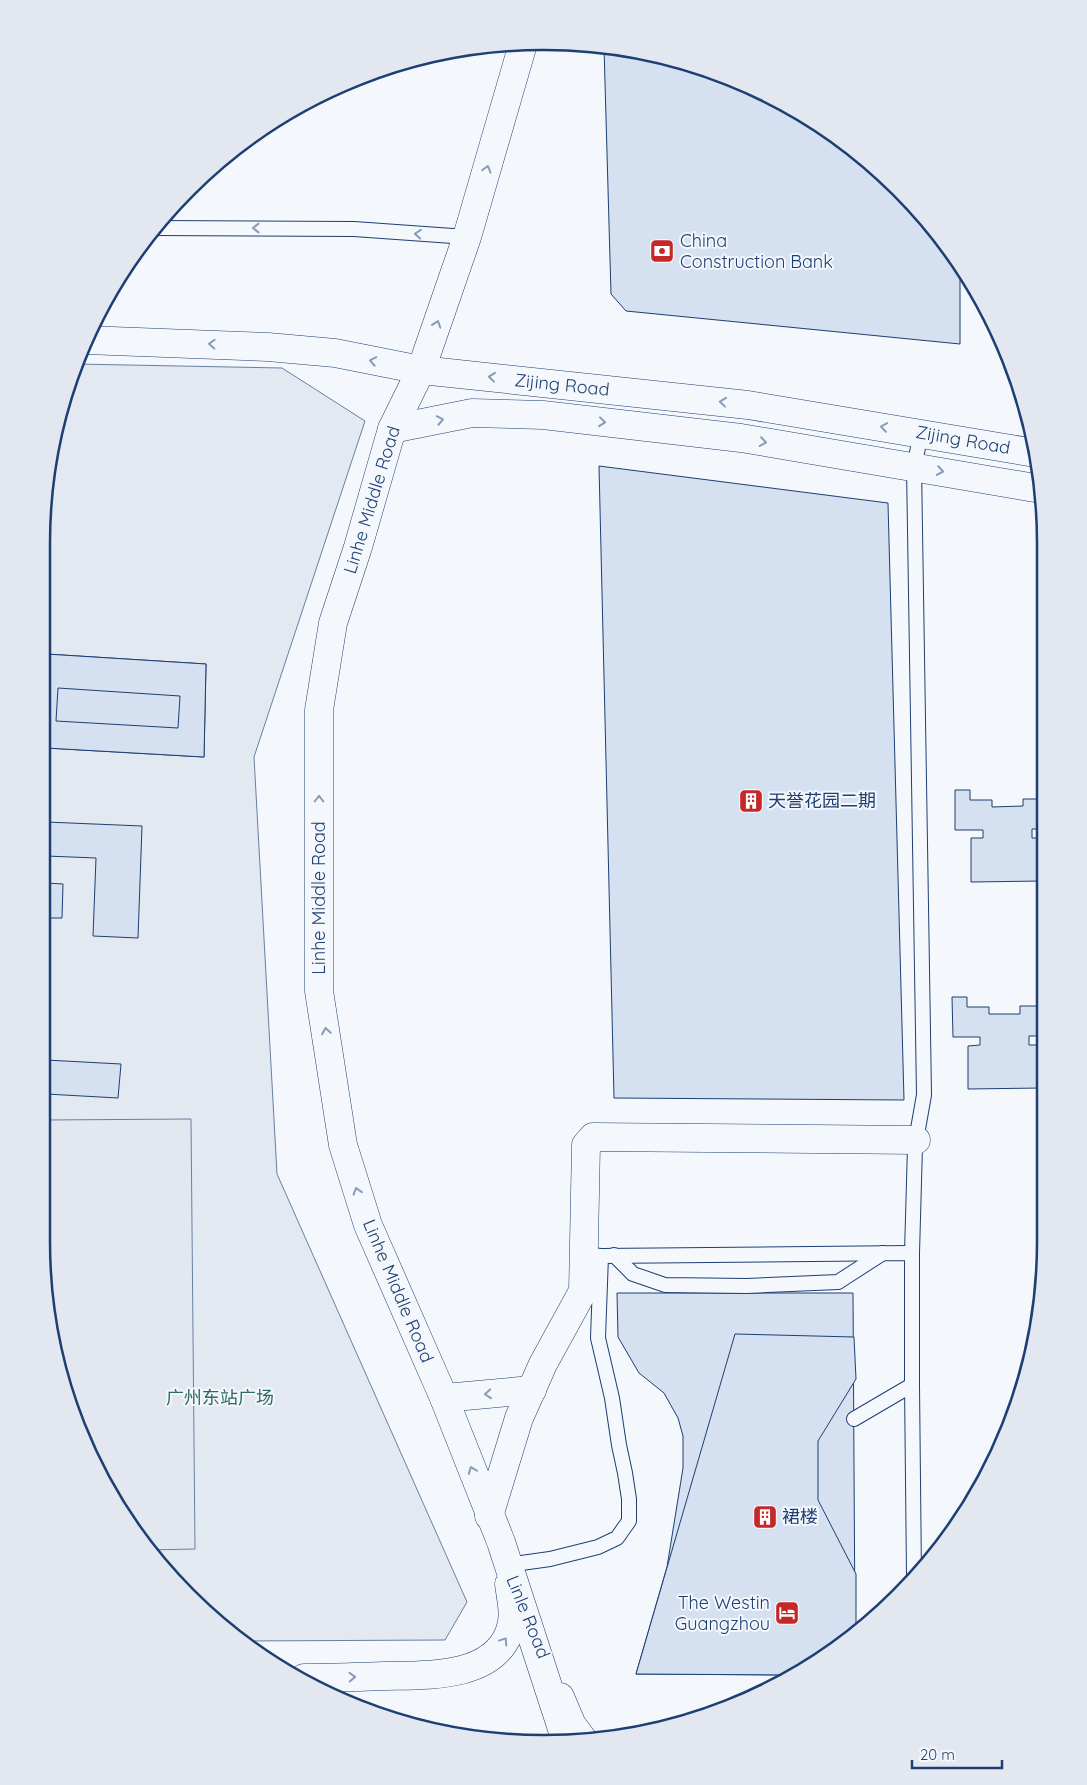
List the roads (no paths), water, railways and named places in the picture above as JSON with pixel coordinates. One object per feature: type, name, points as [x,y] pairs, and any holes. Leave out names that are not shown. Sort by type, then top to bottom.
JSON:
[{"type":"main road","name":"Linhe Middle Road","points":[[521,51],[466,237],[421,370],[392,429],[358,547],[333,623],[320,710],[320,991],[343,1145],[368,1225],[444,1398],[489,1516],[501,1542],[563,1734]]},
{"type":"main road","name":"Zijing Road","points":[[94,340],[268,347],[335,353],[421,370],[748,405],[1029,452]]},
{"type":"main road","name":"Zijing Road","points":[[392,429],[472,413],[544,415],[741,438],[1034,488]]},
{"type":"main road","points":[[489,1516],[519,1418],[543,1364],[600,1256],[586,1145],[593,1137],[916,1140]]},
{"type":"main road","points":[[444,1398],[532,1390]]},
{"type":"main road","name":"Linle Road","points":[[313,1678],[440,1675],[464,1670],[486,1660],[501,1647],[509,1634],[513,1619],[507,1565]]},
{"type":"main road","name":"Linle Road","points":[[507,1565],[572,1725],[579,1734]]},
{"type":"lane","points":[[164,228],[354,229],[466,237]]},
{"type":"lane","points":[[914,1568],[912,1254],[916,1140],[924,1096],[914,466],[920,433]]},
{"type":"lane","points":[[600,1256],[633,1274],[666,1285],[747,1286],[838,1282],[884,1254]]},
{"type":"lane","points":[[600,1256],[912,1254]]},
{"type":"lane","points":[[507,1565],[550,1559],[598,1547],[617,1538],[629,1521],[629,1499],[625,1473],[612,1398],[598,1338],[600,1256]]},
{"type":"lane","points":[[854,1419],[912,1385]]},
{"type":"place","name":"China Construction Bank","points":[[662,251]]},
{"type":"place","name":"天誉花园二期","points":[[751,801]]},
{"type":"place","name":"裙楼","points":[[765,1517]]},
{"type":"place","name":"The Westin Guangzhou","points":[[787,1613]]},
{"type":"park label","name":"广州东站广场","points":[[220,1398]]}]
